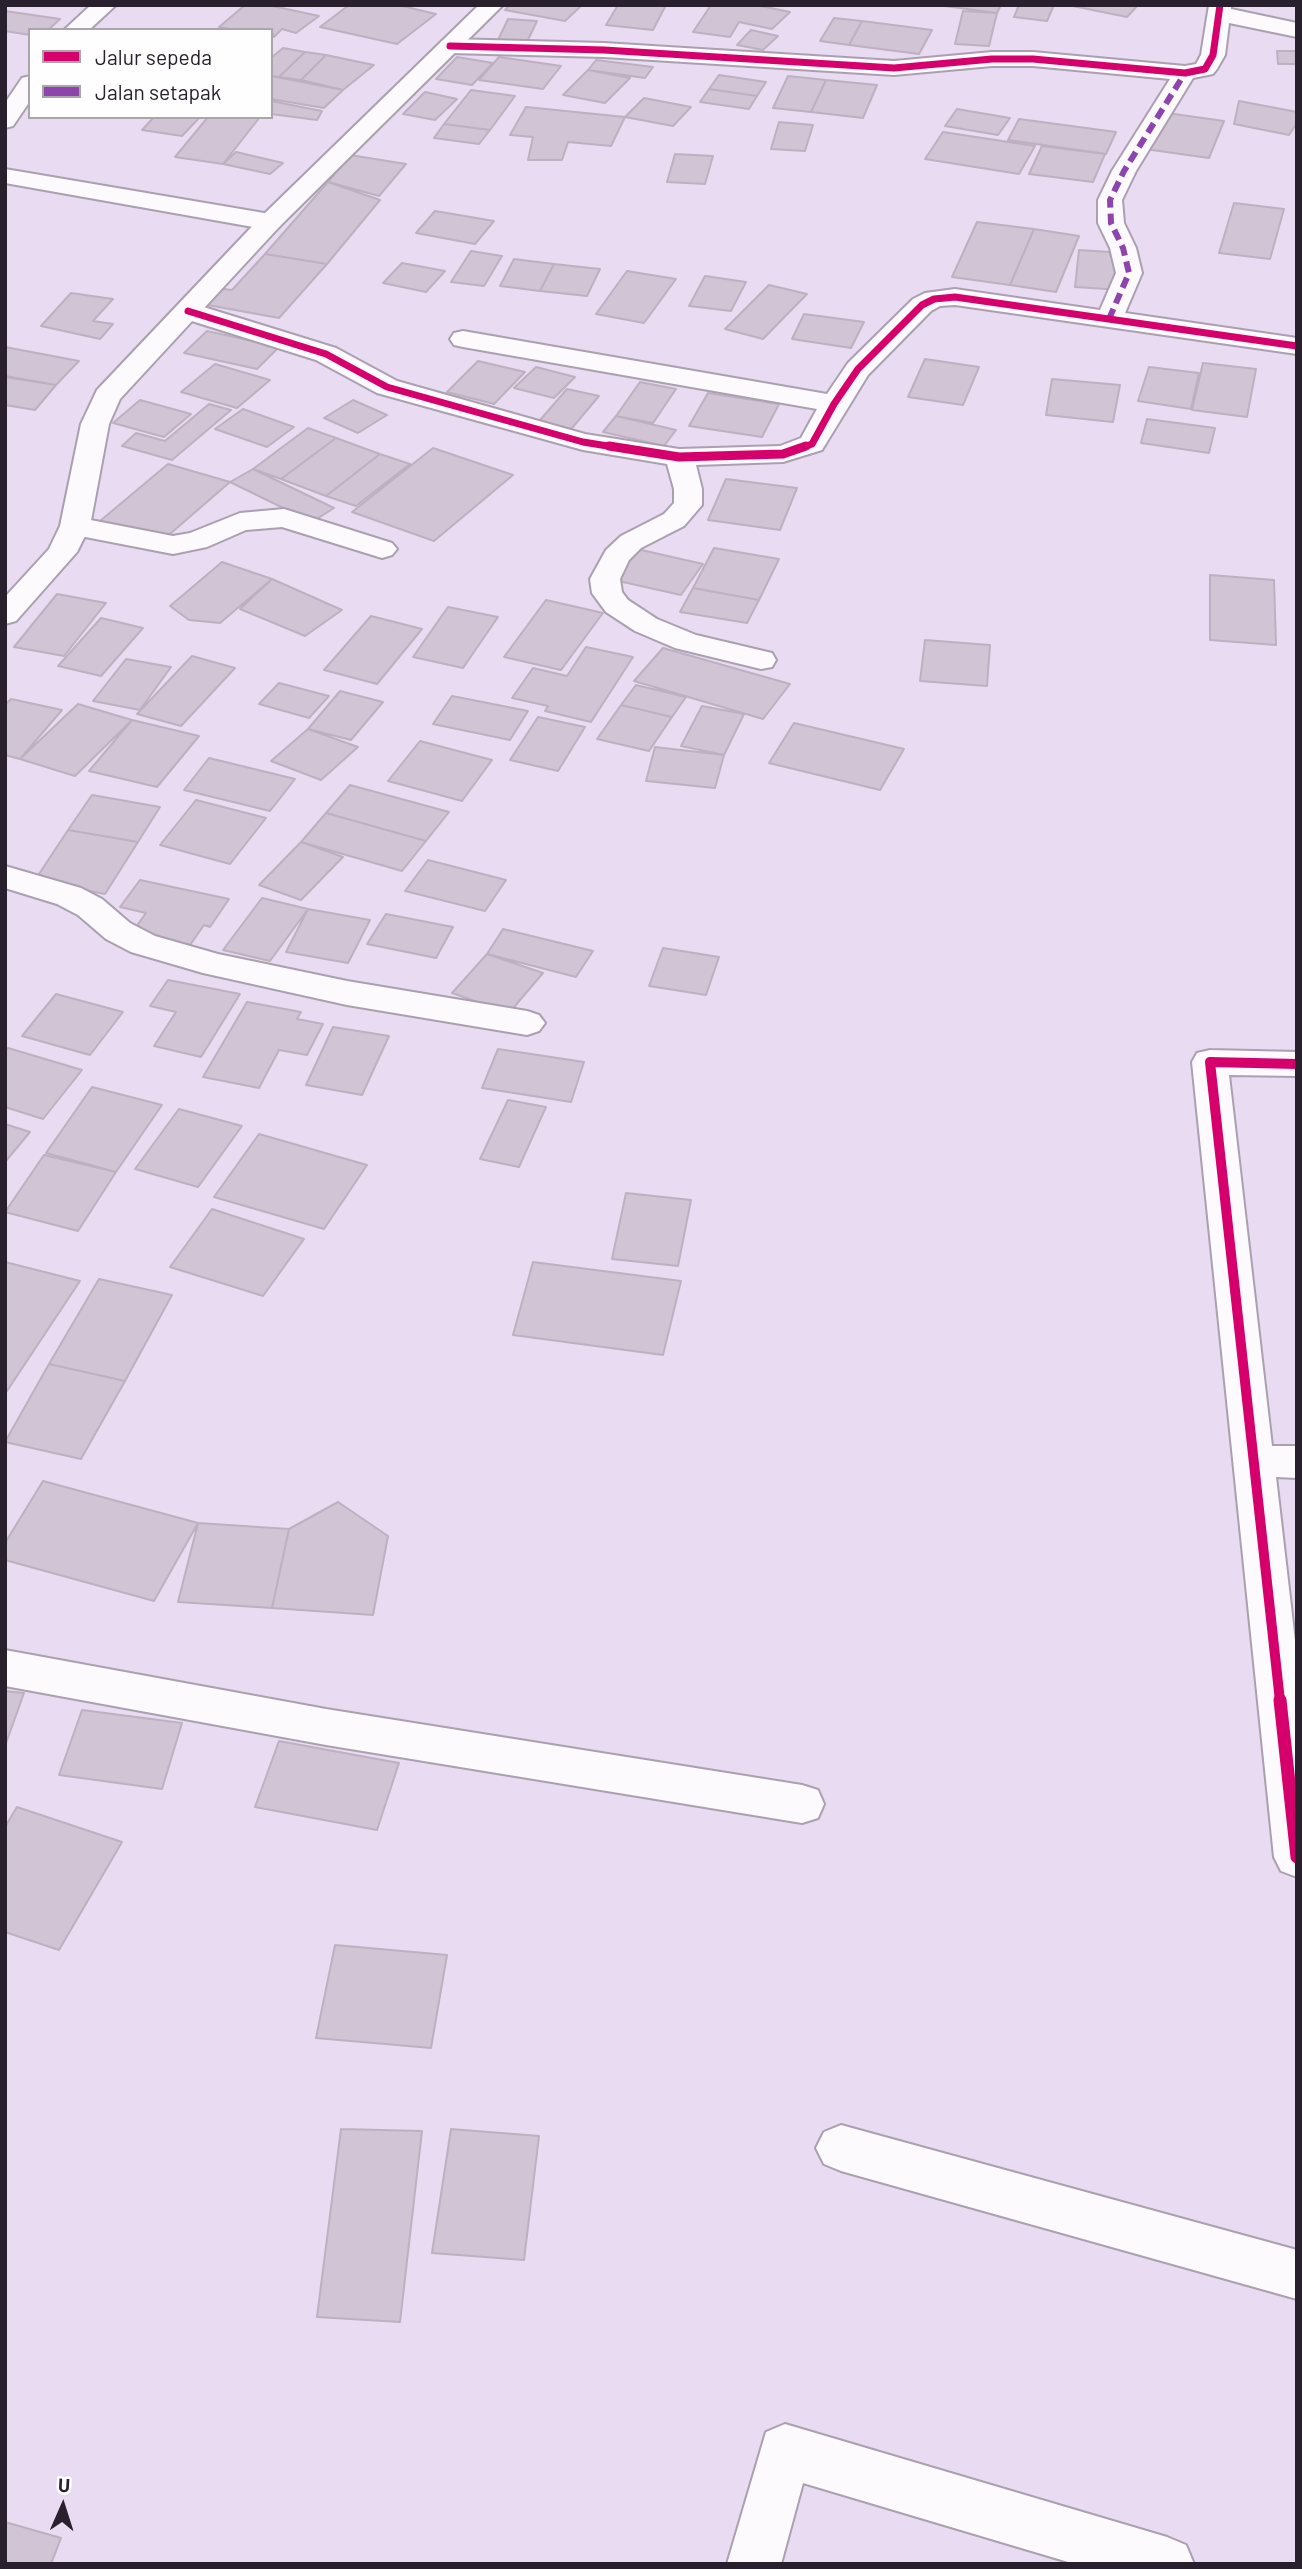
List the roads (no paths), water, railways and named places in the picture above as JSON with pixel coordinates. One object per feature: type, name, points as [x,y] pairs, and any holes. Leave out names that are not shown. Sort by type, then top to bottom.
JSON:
[{"type":"street","points":[[77,28],[105,5]]},
{"type":"street","points":[[5,615],[62,552],[75,526],[95,424],[107,396],[270,222],[492,5]]},
{"type":"street","points":[[450,46],[604,50],[894,68],[992,59],[1033,59],[1185,73],[1205,69],[1213,55],[1220,10],[1297,30]]},
{"type":"street","points":[[1109,319],[1129,273],[1123,248],[1111,223],[1110,201],[1124,171],[1185,73]]},
{"type":"street","points":[[5,121],[28,86]]},
{"type":"street","points":[[5,176],[270,222]]},
{"type":"street","points":[[188,311],[326,354],[387,387],[583,442],[679,457],[783,454],[812,443],[858,369],[922,305],[933,299],[955,297],[1297,346]]},
{"type":"street","points":[[463,339],[834,404]]},
{"type":"street","points":[[679,457],[688,489],[688,505],[674,520],[631,542],[616,556],[605,579],[607,593],[617,606],[646,625],[686,642],[761,660]]},
{"type":"street","points":[[75,526],[173,545],[197,541],[240,522],[284,518],[382,549]]},
{"type":"street","points":[[5,877],[69,896],[90,907],[118,932],[144,944],[215,965],[347,993],[527,1023]]},
{"type":"street","points":[[1297,1064],[1210,1062],[1297,1857]]},
{"type":"street","points":[[1253,1461],[1297,1462]]},
{"type":"street","points":[[5,1668],[326,1727],[802,1804]]},
{"type":"street","points":[[841,2148],[1297,2275]]},
{"type":"street","points":[[754,2564],[785,2451],[1108,2555],[1167,2564]]}]
